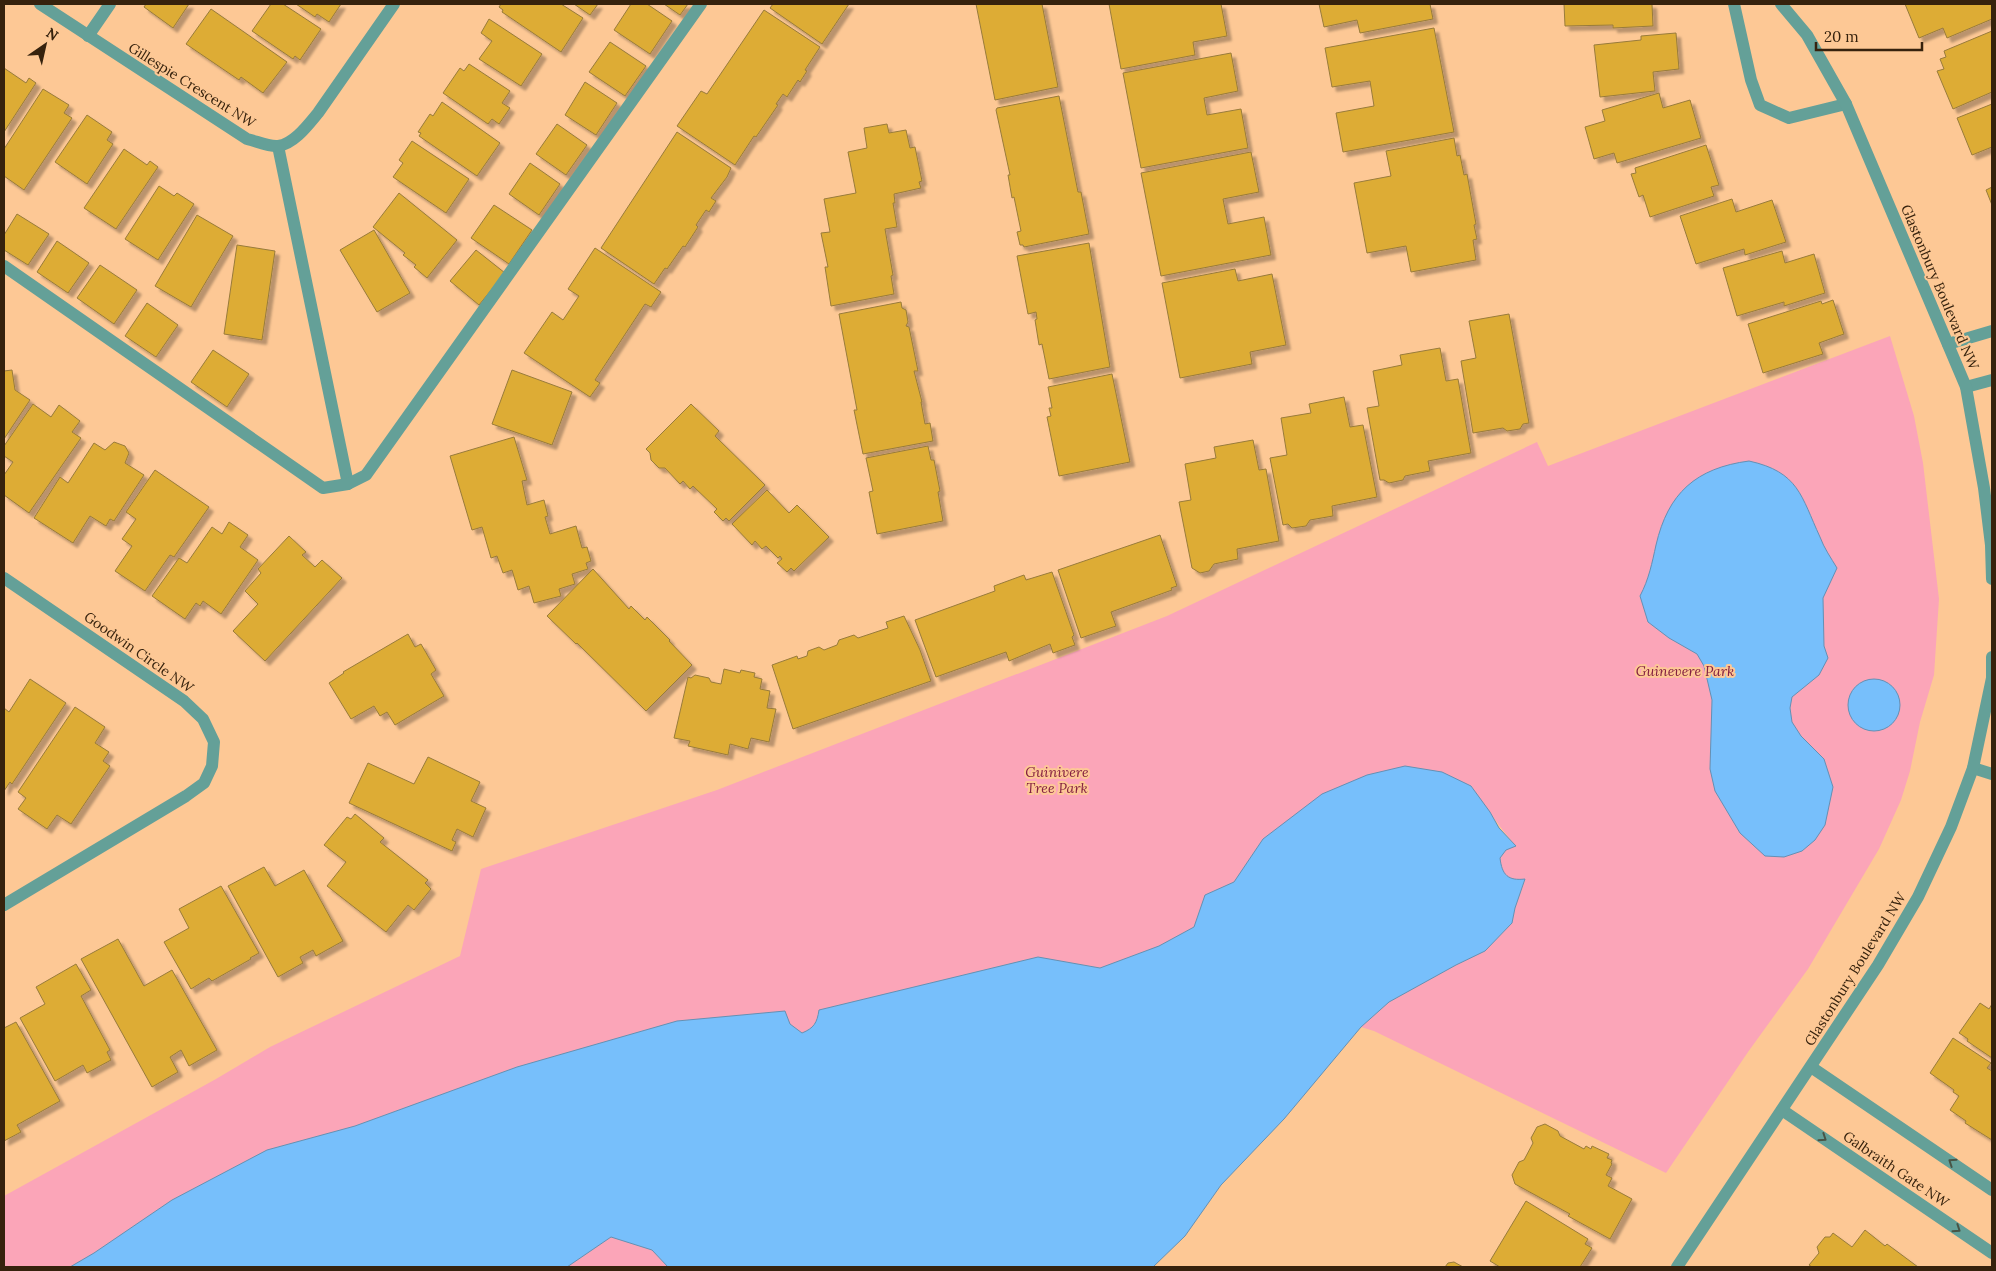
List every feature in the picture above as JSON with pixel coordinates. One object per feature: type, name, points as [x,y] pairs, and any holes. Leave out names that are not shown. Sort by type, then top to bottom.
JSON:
[{"type":"street","name":"Gillespie Crescent NW","points":[[40,4],[247,139],[278,146]]},
{"type":"street","points":[[88,36],[110,4]]},
{"type":"street","points":[[348,484],[278,146],[292,139],[318,114],[394,4]]},
{"type":"street","points":[[4,266],[323,488],[348,484],[366,475],[701,4]]},
{"type":"street","points":[[1734,4],[1751,80],[1760,105],[1789,118],[1846,104]]},
{"type":"street","name":"Glastonbury Boulevard NW","points":[[1781,4],[1807,35],[1846,104],[1966,387],[1984,488],[1991,545],[1992,579]]},
{"type":"street","points":[[1948,344],[1992,331]]},
{"type":"street","points":[[1966,387],[1992,380]]},
{"type":"street","name":"Goodwin Circle NW","points":[[4,578],[184,701],[203,719],[214,742],[212,766],[204,782],[198,787],[4,905]]},
{"type":"street","name":"Glastonbury Boulevard NW","points":[[1677,1267],[1878,965],[1918,897],[1951,827],[1973,768],[1990,700],[1992,658]]},
{"type":"street","points":[[1973,768],[1992,774]]},
{"type":"street","points":[[1811,1067],[1992,1190]]},
{"type":"street","name":"Galbraith Gate NW","points":[[1782,1110],[1992,1253]]},
{"type":"green space","name":"Guinevere Park","points":[[1890,336],[1914,416],[1923,463],[1939,599],[1934,675],[1920,722],[1910,771],[1901,800],[1879,849],[1808,969],[1748,1052],[1666,1173],[1374,1031],[1361,1027],[1389,1002],[1485,951],[1512,923],[1525,880],[1506,876],[1502,870],[1500,858],[1506,850],[1516,846],[1471,786],[1263,839],[1234,882],[1205,895],[1194,927],[1159,946],[1100,968],[1038,957],[819,1010],[814,1024],[802,1033],[790,1024],[786,1017],[677,1021],[517,1067],[355,1126],[267,1150],[172,1200],[70,1267],[4,1267],[4,1196],[216,1079],[270,1047],[460,956],[481,869],[717,790],[1167,616],[1537,442],[1548,466]]},
{"type":"green space","points":[[611,1237],[652,1250],[668,1267],[567,1267]]},
{"type":"water","points":[[1749,461],[1779,472],[1796,488],[1837,568],[1823,598],[1824,646],[1828,658],[1819,675],[1792,697],[1790,708],[1792,722],[1801,736],[1824,759],[1833,787],[1825,825],[1815,840],[1802,851],[1784,857],[1765,856],[1740,833],[1715,791],[1710,769],[1712,700],[1704,666],[1697,654],[1669,638],[1648,622],[1640,596],[1652,565],[1661,527],[1677,497],[1699,477],[1730,464]]},
{"type":"water","points":[[1869,679],[1879,679],[1893,686],[1900,700],[1900,710],[1893,724],[1879,731],[1869,731],[1859,727],[1852,720],[1848,710],[1848,700],[1852,690],[1859,683]]},
{"type":"water","points":[[1405,766],[1442,772],[1471,786],[1499,828],[1516,846],[1506,850],[1500,858],[1502,869],[1507,876],[1514,879],[1525,879],[1512,923],[1485,951],[1389,1002],[1361,1027],[1284,1119],[1221,1185],[1185,1236],[1153,1267],[668,1267],[652,1250],[611,1237],[567,1267],[70,1267],[172,1200],[267,1150],[355,1126],[517,1067],[677,1021],[785,1011],[790,1024],[802,1033],[814,1024],[819,1010],[1038,957],[1100,968],[1159,946],[1194,927],[1205,895],[1234,882],[1263,839],[1322,794],[1367,775]]},
{"type":"building","points":[[146,4],[189,4],[173,28],[144,7]]},
{"type":"building","points":[[271,4],[283,4],[321,29],[300,60],[295,56],[293,59],[252,31]]},
{"type":"building","points":[[296,4],[341,4],[329,22],[317,14],[315,17]]},
{"type":"building","points":[[501,4],[561,4],[583,18],[561,52],[502,12],[503,10],[499,7]]},
{"type":"building","points":[[574,4],[598,4],[590,15]]},
{"type":"building","points":[[631,4],[647,4],[672,21],[650,54],[614,30]]},
{"type":"building","points":[[664,4],[688,4],[680,15]]},
{"type":"building","points":[[773,4],[849,4],[822,44],[770,8]]},
{"type":"building","points":[[976,4],[1042,4],[1058,87],[995,100]]},
{"type":"building","points":[[1109,4],[1221,4],[1227,36],[1193,42],[1195,55],[1121,69]]},
{"type":"building","points":[[1319,4],[1430,4],[1433,19],[1360,33],[1357,20],[1324,27]]},
{"type":"building","points":[[1564,4],[1652,4],[1653,26],[1613,28],[1613,25],[1565,26]]},
{"type":"building","points":[[1905,4],[1992,4],[1992,19],[1947,38],[1943,28],[1919,38]]},
{"type":"building","points":[[211,9],[287,62],[263,93],[241,77],[239,80],[186,44]]},
{"type":"building","points":[[764,10],[820,47],[805,70],[807,71],[800,82],[798,80],[787,97],[783,94],[776,104],[778,105],[735,165],[677,126],[701,91],[707,94]]},
{"type":"building","points":[[489,19],[542,54],[521,86],[479,59],[492,41],[481,33]]},
{"type":"building","points":[[1434,28],[1454,132],[1343,152],[1336,113],[1374,106],[1370,81],[1332,87],[1325,48]]},
{"type":"building","points":[[1992,31],[1992,92],[1953,109],[1937,71],[1944,69],[1940,59],[1946,57],[1944,51]]},
{"type":"building","points":[[1676,33],[1679,69],[1653,72],[1655,91],[1600,97],[1594,45],[1641,40],[1641,36]]},
{"type":"building","points":[[610,42],[646,66],[625,96],[589,72]]},
{"type":"building","points":[[1231,53],[1238,91],[1204,98],[1207,115],[1241,109],[1248,148],[1141,168],[1123,73]]},
{"type":"building","points":[[469,64],[510,91],[502,103],[510,108],[499,124],[492,119],[488,124],[443,93],[460,68],[464,71]]},
{"type":"building","points":[[4,68],[26,83],[29,78],[36,83],[4,132]]},
{"type":"building","points":[[585,82],[617,103],[596,135],[565,115]]},
{"type":"building","points":[[43,89],[69,105],[64,113],[72,118],[24,190],[4,176],[4,149]]},
{"type":"building","points":[[1659,93],[1663,108],[1690,100],[1701,138],[1617,163],[1614,153],[1594,159],[1585,127],[1605,121],[1602,110]]},
{"type":"building","points":[[1059,96],[1078,192],[1081,192],[1089,234],[1024,247],[1020,245],[1017,232],[1021,231],[1014,197],[1012,198],[1008,175],[1010,175],[996,110],[997,108]]},
{"type":"building","points":[[442,102],[500,143],[477,176],[419,136],[421,133],[418,132],[430,114],[433,116]]},
{"type":"building","points":[[1992,104],[1992,147],[1972,155],[1957,118]]},
{"type":"building","points":[[87,115],[112,132],[107,140],[113,144],[87,184],[55,162]]},
{"type":"building","points":[[557,124],[587,145],[566,175],[536,154]]},
{"type":"building","points":[[887,124],[889,133],[906,130],[910,148],[915,147],[922,181],[919,182],[921,188],[894,194],[895,203],[893,203],[897,227],[885,229],[893,275],[891,276],[894,294],[831,306],[825,267],[828,267],[821,233],[830,232],[824,199],[856,193],[848,152],[867,148],[864,128]]},
{"type":"building","points":[[677,132],[731,168],[727,177],[711,198],[716,201],[709,212],[706,210],[685,247],[683,246],[654,284],[601,248]]},
{"type":"building","points":[[1454,138],[1457,156],[1460,155],[1464,175],[1467,174],[1476,224],[1474,225],[1477,239],[1473,240],[1476,260],[1411,272],[1406,246],[1367,253],[1354,183],[1391,176],[1386,151]]},
{"type":"building","points":[[412,141],[469,179],[446,213],[393,177],[403,163],[399,160]]},
{"type":"building","points":[[1706,145],[1719,185],[1711,187],[1714,196],[1650,217],[1643,195],[1639,197],[1631,174],[1636,173],[1635,168]]},
{"type":"building","points":[[124,149],[147,165],[150,161],[158,167],[116,229],[84,208]]},
{"type":"building","points":[[1251,152],[1259,192],[1223,199],[1228,224],[1264,217],[1271,255],[1161,276],[1141,173]]},
{"type":"building","points":[[530,163],[560,184],[539,215],[509,194]]},
{"type":"building","points":[[159,186],[174,196],[177,193],[194,204],[158,260],[125,239]]},
{"type":"building","points":[[1992,187],[1992,205],[1986,190]]},
{"type":"building","points":[[399,193],[457,240],[427,278],[414,267],[416,265],[403,255],[405,253],[373,227]]},
{"type":"building","points":[[1732,199],[1736,212],[1772,200],[1786,242],[1745,255],[1744,249],[1696,264],[1680,216]]},
{"type":"building","points":[[494,205],[532,230],[509,264],[471,238]]},
{"type":"building","points":[[17,214],[49,234],[28,265],[4,250],[4,235]]},
{"type":"building","points":[[197,215],[233,236],[191,307],[155,286]]},
{"type":"building","points":[[374,230],[410,293],[377,312],[340,250]]},
{"type":"building","points":[[57,241],[89,263],[68,293],[37,272]]},
{"type":"building","points":[[1089,243],[1110,367],[1049,379],[1042,344],[1039,345],[1035,320],[1037,319],[1036,312],[1028,314],[1017,256]]},
{"type":"building","points":[[237,245],[275,251],[262,340],[224,334]]},
{"type":"building","points":[[595,248],[661,292],[651,307],[645,304],[595,380],[600,383],[590,397],[524,353],[552,312],[563,320],[579,296],[568,289]]},
{"type":"building","points":[[476,250],[505,273],[479,305],[450,281]]},
{"type":"building","points":[[1782,251],[1785,263],[1814,254],[1825,293],[1784,306],[1784,302],[1737,316],[1723,268]]},
{"type":"building","points":[[100,265],[137,290],[114,324],[77,298]]},
{"type":"building","points":[[1235,269],[1238,281],[1272,274],[1286,345],[1250,352],[1252,364],[1180,378],[1162,283]]},
{"type":"building","points":[[1833,300],[1844,334],[1819,343],[1823,354],[1763,373],[1748,324],[1821,301],[1822,304]]},
{"type":"building","points":[[901,302],[902,308],[906,310],[908,322],[906,326],[909,327],[918,371],[914,371],[922,402],[925,424],[930,423],[933,441],[863,454],[854,410],[857,410],[839,314]]},
{"type":"building","points":[[147,303],[178,325],[156,357],[125,336]]},
{"type":"building","points":[[1509,314],[1529,423],[1523,424],[1520,429],[1507,431],[1503,428],[1473,433],[1461,361],[1476,358],[1469,321]]},
{"type":"building","points":[[1440,348],[1446,381],[1458,379],[1471,453],[1428,461],[1430,471],[1405,476],[1403,480],[1389,483],[1380,480],[1367,408],[1379,406],[1373,371],[1402,365],[1400,355]]},
{"type":"building","points":[[213,350],[249,374],[227,407],[191,382]]},
{"type":"building","points":[[12,370],[15,390],[30,400],[4,439],[4,371]]},
{"type":"building","points":[[512,370],[572,392],[552,445],[492,424]]},
{"type":"building","points":[[1112,374],[1130,462],[1059,476],[1047,417],[1051,416],[1049,408],[1052,408],[1048,387]]},
{"type":"building","points":[[1344,397],[1350,427],[1363,425],[1377,497],[1332,506],[1333,516],[1310,520],[1306,526],[1292,528],[1288,524],[1283,525],[1270,458],[1287,455],[1281,418],[1311,413],[1309,404]]},
{"type":"building","points":[[33,404],[51,417],[59,405],[80,421],[72,432],[81,438],[29,513],[4,495],[4,475],[13,462],[4,456],[4,446]]},
{"type":"building","points":[[691,404],[719,431],[715,436],[765,485],[729,521],[726,518],[723,521],[714,512],[717,509],[693,486],[690,489],[683,481],[680,484],[665,468],[659,468],[651,460],[650,453],[646,449]]},
{"type":"building","points":[[514,437],[527,480],[522,481],[527,505],[544,500],[548,516],[545,517],[550,534],[576,526],[582,548],[587,547],[591,561],[586,563],[588,569],[572,574],[575,584],[559,589],[561,596],[534,603],[529,586],[518,590],[512,570],[503,573],[497,556],[491,558],[482,527],[472,530],[450,456]]},
{"type":"building","points":[[1253,440],[1259,470],[1266,469],[1279,541],[1237,549],[1238,559],[1214,564],[1209,571],[1200,573],[1192,568],[1179,502],[1191,500],[1185,464],[1216,458],[1214,447]]},
{"type":"building","points":[[114,442],[125,446],[129,453],[125,463],[144,475],[114,521],[110,519],[106,526],[90,516],[73,543],[34,518],[60,477],[68,483],[94,443],[105,450]]},
{"type":"building","points":[[928,446],[931,460],[934,460],[943,521],[877,534],[869,492],[873,491],[866,458]]},
{"type":"building","points":[[155,470],[209,507],[174,557],[170,555],[145,591],[115,571],[132,546],[122,539],[136,519],[126,512]]},
{"type":"building","points":[[767,490],[789,513],[797,505],[829,537],[794,571],[791,568],[787,572],[777,563],[782,559],[780,556],[778,558],[766,546],[762,549],[755,541],[752,545],[732,524]]},
{"type":"building","points":[[229,522],[248,535],[240,547],[258,560],[221,614],[203,601],[200,606],[196,603],[185,619],[152,596],[179,558],[187,563],[212,527],[222,534]]},
{"type":"building","points":[[1160,535],[1177,586],[1171,588],[1172,590],[1111,612],[1116,626],[1081,638],[1058,570]]},
{"type":"building","points":[[289,536],[306,552],[302,555],[315,567],[322,560],[342,578],[265,661],[233,631],[258,604],[245,591],[261,573],[258,569]]},
{"type":"building","points":[[593,569],[629,609],[631,606],[645,620],[647,617],[692,665],[646,711],[547,616]]},
{"type":"building","points":[[1052,572],[1074,635],[1072,637],[1075,645],[1053,653],[1050,644],[1009,661],[1006,652],[936,677],[915,620],[995,591],[994,586],[1024,575],[1026,580]]},
{"type":"building","points":[[904,616],[920,650],[931,681],[793,729],[772,665],[797,656],[798,659],[807,656],[808,651],[819,647],[824,650],[837,645],[839,640],[854,635],[858,638],[888,628],[886,622]]},
{"type":"building","points":[[408,634],[415,647],[421,644],[436,670],[431,674],[444,696],[395,725],[387,712],[380,716],[374,706],[351,719],[329,683],[343,672]]},
{"type":"building","points":[[724,669],[740,673],[741,670],[755,673],[754,677],[762,679],[760,689],[770,691],[767,708],[776,709],[769,742],[751,738],[748,749],[730,744],[728,755],[688,746],[690,741],[674,738],[688,677],[691,678],[695,675],[709,678],[711,682],[721,684]]},
{"type":"building","points":[[30,679],[66,703],[12,784],[10,782],[4,791],[4,708],[9,712]]},
{"type":"building","points":[[75,707],[105,727],[95,743],[109,752],[103,761],[110,766],[71,824],[57,815],[47,829],[18,809],[26,798],[18,792]]},
{"type":"building","points":[[428,757],[480,782],[471,801],[486,808],[473,837],[457,829],[452,840],[456,842],[452,851],[349,803],[368,763],[414,784]]},
{"type":"building","points":[[355,814],[384,838],[380,842],[428,880],[425,883],[431,889],[414,910],[408,905],[386,932],[327,886],[346,862],[324,845],[347,817],[351,819]]},
{"type":"building","points":[[264,867],[275,886],[304,870],[343,941],[316,956],[313,950],[300,957],[303,963],[278,977],[228,886]]},
{"type":"building","points":[[221,886],[259,953],[212,981],[209,978],[191,989],[164,942],[189,928],[179,909]]},
{"type":"building","points":[[118,939],[144,986],[172,970],[217,1050],[189,1066],[181,1050],[170,1057],[178,1072],[152,1087],[81,959]]},
{"type":"building","points":[[76,964],[91,990],[81,996],[110,1050],[107,1052],[111,1060],[87,1073],[83,1065],[55,1081],[20,1018],[45,1004],[36,987]]},
{"type":"building","points":[[1980,1003],[1989,1009],[1992,1004],[1992,1058],[1967,1041],[1968,1039],[1959,1033]]},
{"type":"building","points":[[16,1022],[60,1101],[17,1125],[21,1132],[4,1141],[4,1028]]},
{"type":"building","points":[[1953,1038],[1991,1063],[1987,1068],[1992,1071],[1992,1140],[1965,1123],[1966,1121],[1950,1110],[1959,1096],[1953,1092],[1954,1090],[1930,1073]]},
{"type":"building","points":[[1545,1124],[1558,1131],[1560,1136],[1584,1149],[1586,1146],[1591,1149],[1592,1146],[1609,1154],[1607,1158],[1612,1160],[1612,1164],[1606,1175],[1612,1178],[1608,1186],[1632,1199],[1610,1239],[1568,1216],[1570,1214],[1515,1184],[1512,1175],[1519,1162],[1524,1160],[1533,1143],[1531,1138],[1537,1127]]},
{"type":"building","points":[[1526,1201],[1588,1239],[1585,1244],[1592,1248],[1580,1267],[1500,1267],[1490,1261]]},
{"type":"building","points":[[1865,1230],[1885,1246],[1887,1244],[1918,1267],[1812,1267],[1809,1265],[1819,1253],[1817,1247],[1825,1237],[1830,1237],[1833,1233],[1852,1247]]},
{"type":"building","points":[[1454,1262],[1463,1267],[1445,1267],[1448,1263]]},
{"type":"park label","name":"Guinivere Tree Park","points":[[1057,780]]}]
